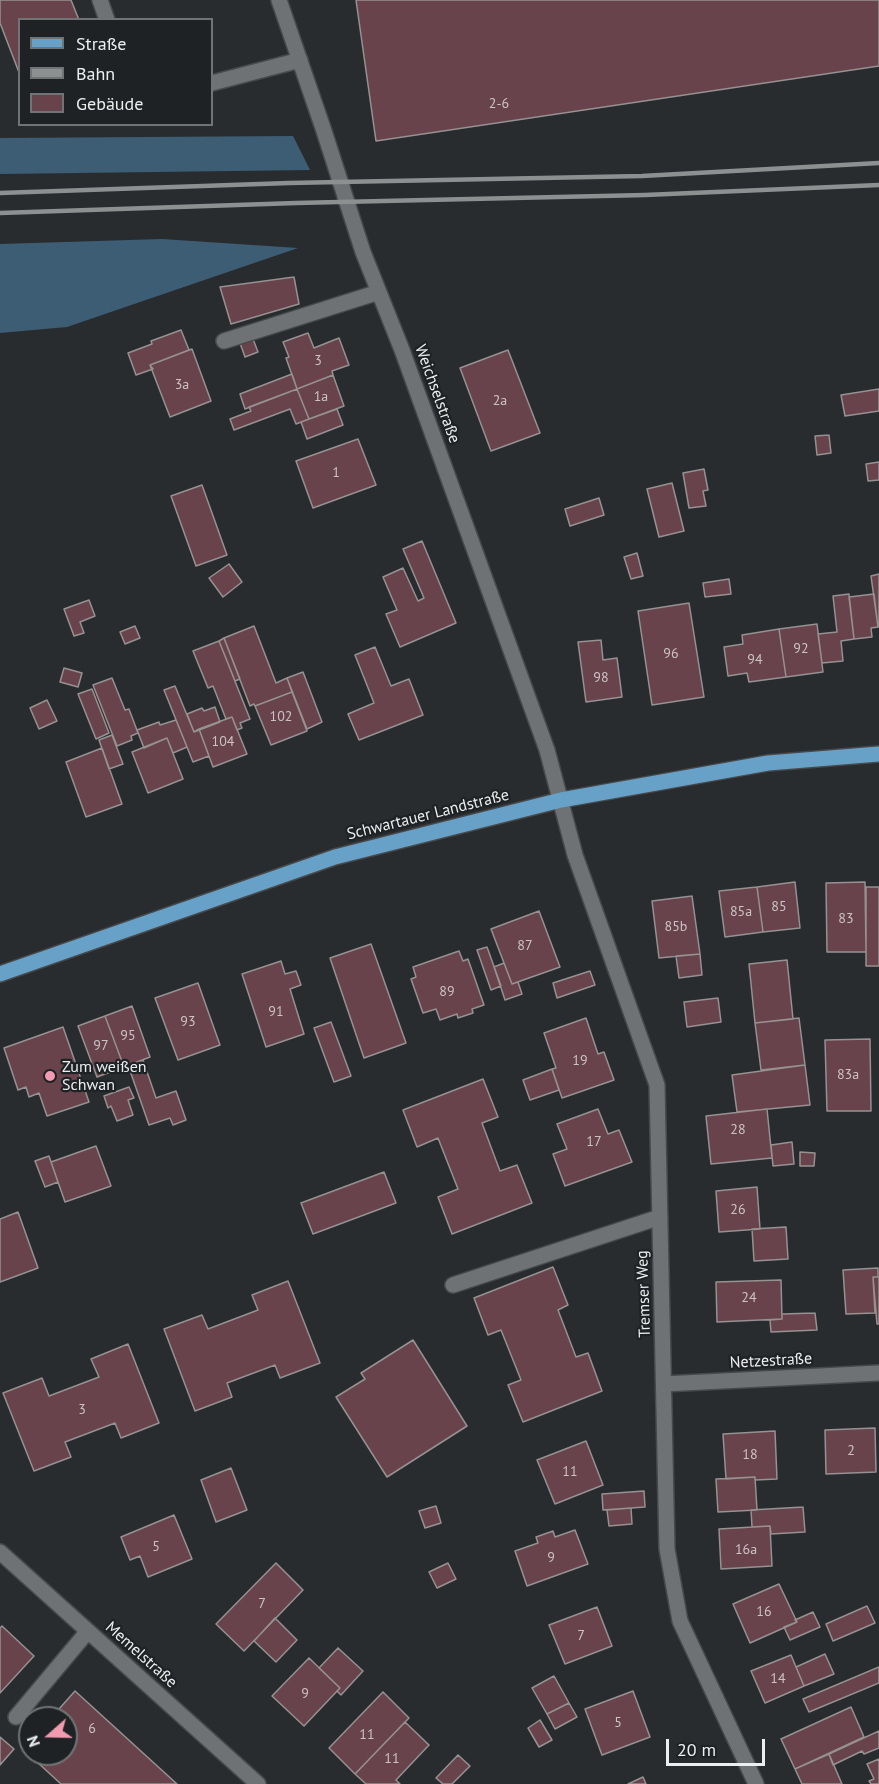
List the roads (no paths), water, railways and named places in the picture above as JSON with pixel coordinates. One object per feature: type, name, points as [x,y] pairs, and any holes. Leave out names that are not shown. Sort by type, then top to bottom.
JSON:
[{"type":"main road","name":"Schwartauer Landstraße","points":[[0,974],[335,857],[561,800],[768,764],[879,754]]},
{"type":"street","points":[[100,0],[107,18]]},
{"type":"street","name":"Weichselstraße","points":[[279,0],[363,252],[402,350],[547,750],[561,800]]},
{"type":"street","points":[[213,83],[300,60]]},
{"type":"street","points":[[224,341],[379,292]]},
{"type":"street","name":"Tremser Weg","points":[[561,800],[575,855],[657,1085],[667,1549],[680,1621],[756,1784]]},
{"type":"street","points":[[453,1286],[660,1217]]},
{"type":"street","name":"Netzestraße","points":[[664,1384],[879,1373]]},
{"type":"street","name":"Memelstraße","points":[[0,1552],[258,1784]]},
{"type":"street","points":[[16,1717],[88,1631]]},
{"type":"railway","points":[[0,193],[289,183],[642,176],[879,163]]},
{"type":"railway","points":[[0,213],[645,195],[879,185]]},
{"type":"place","name":"Zum weißen Schwan","points":[[50,1076]]}]
